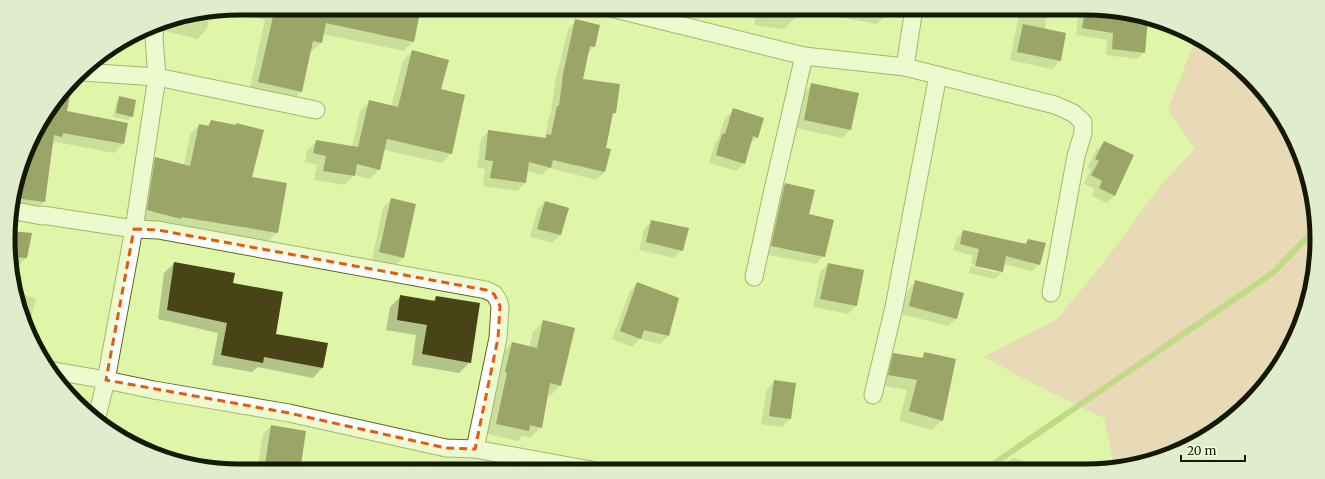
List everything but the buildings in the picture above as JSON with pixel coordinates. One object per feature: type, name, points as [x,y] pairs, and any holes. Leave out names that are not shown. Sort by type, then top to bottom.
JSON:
[{"type":"street","points":[[639,15],[804,56],[905,66],[1055,105],[1073,113],[1083,122],[1083,133],[1076,156],[1051,293]]},
{"type":"street","points":[[905,66],[913,15]]},
{"type":"street","points":[[98,414],[106,380],[134,229],[157,77],[155,32]]},
{"type":"street","points":[[754,277],[804,56]]},
{"type":"street","points":[[90,72],[157,77],[316,110]]},
{"type":"street","points":[[874,395],[894,307],[938,75]]},
{"type":"street","points":[[17,211],[134,229],[158,230],[486,290],[494,294],[500,306],[498,338],[475,448]]},
{"type":"street","points":[[58,372],[289,413],[446,448],[475,448],[559,464]]},
{"type":"highlighted area","points":[[134,229],[158,230],[486,290],[494,294],[500,306],[498,338],[475,449],[446,448],[289,413],[106,380]]},
{"type":"shaded area","points":[[1194,43],[1222,61],[1234,71],[1264,103],[1287,140],[1298,167],[1306,196],[1310,225],[1310,254],[1306,283],[1298,312],[1280,352],[1264,376],[1234,408],[1222,418],[1185,441],[1158,452],[1129,460],[1114,462],[1104,418],[1040,387],[984,357],[1057,319],[1104,262],[1160,186],[1195,149],[1168,110]]},
{"type":"waterway","points":[[993,464],[1274,272],[1310,234]]}]
